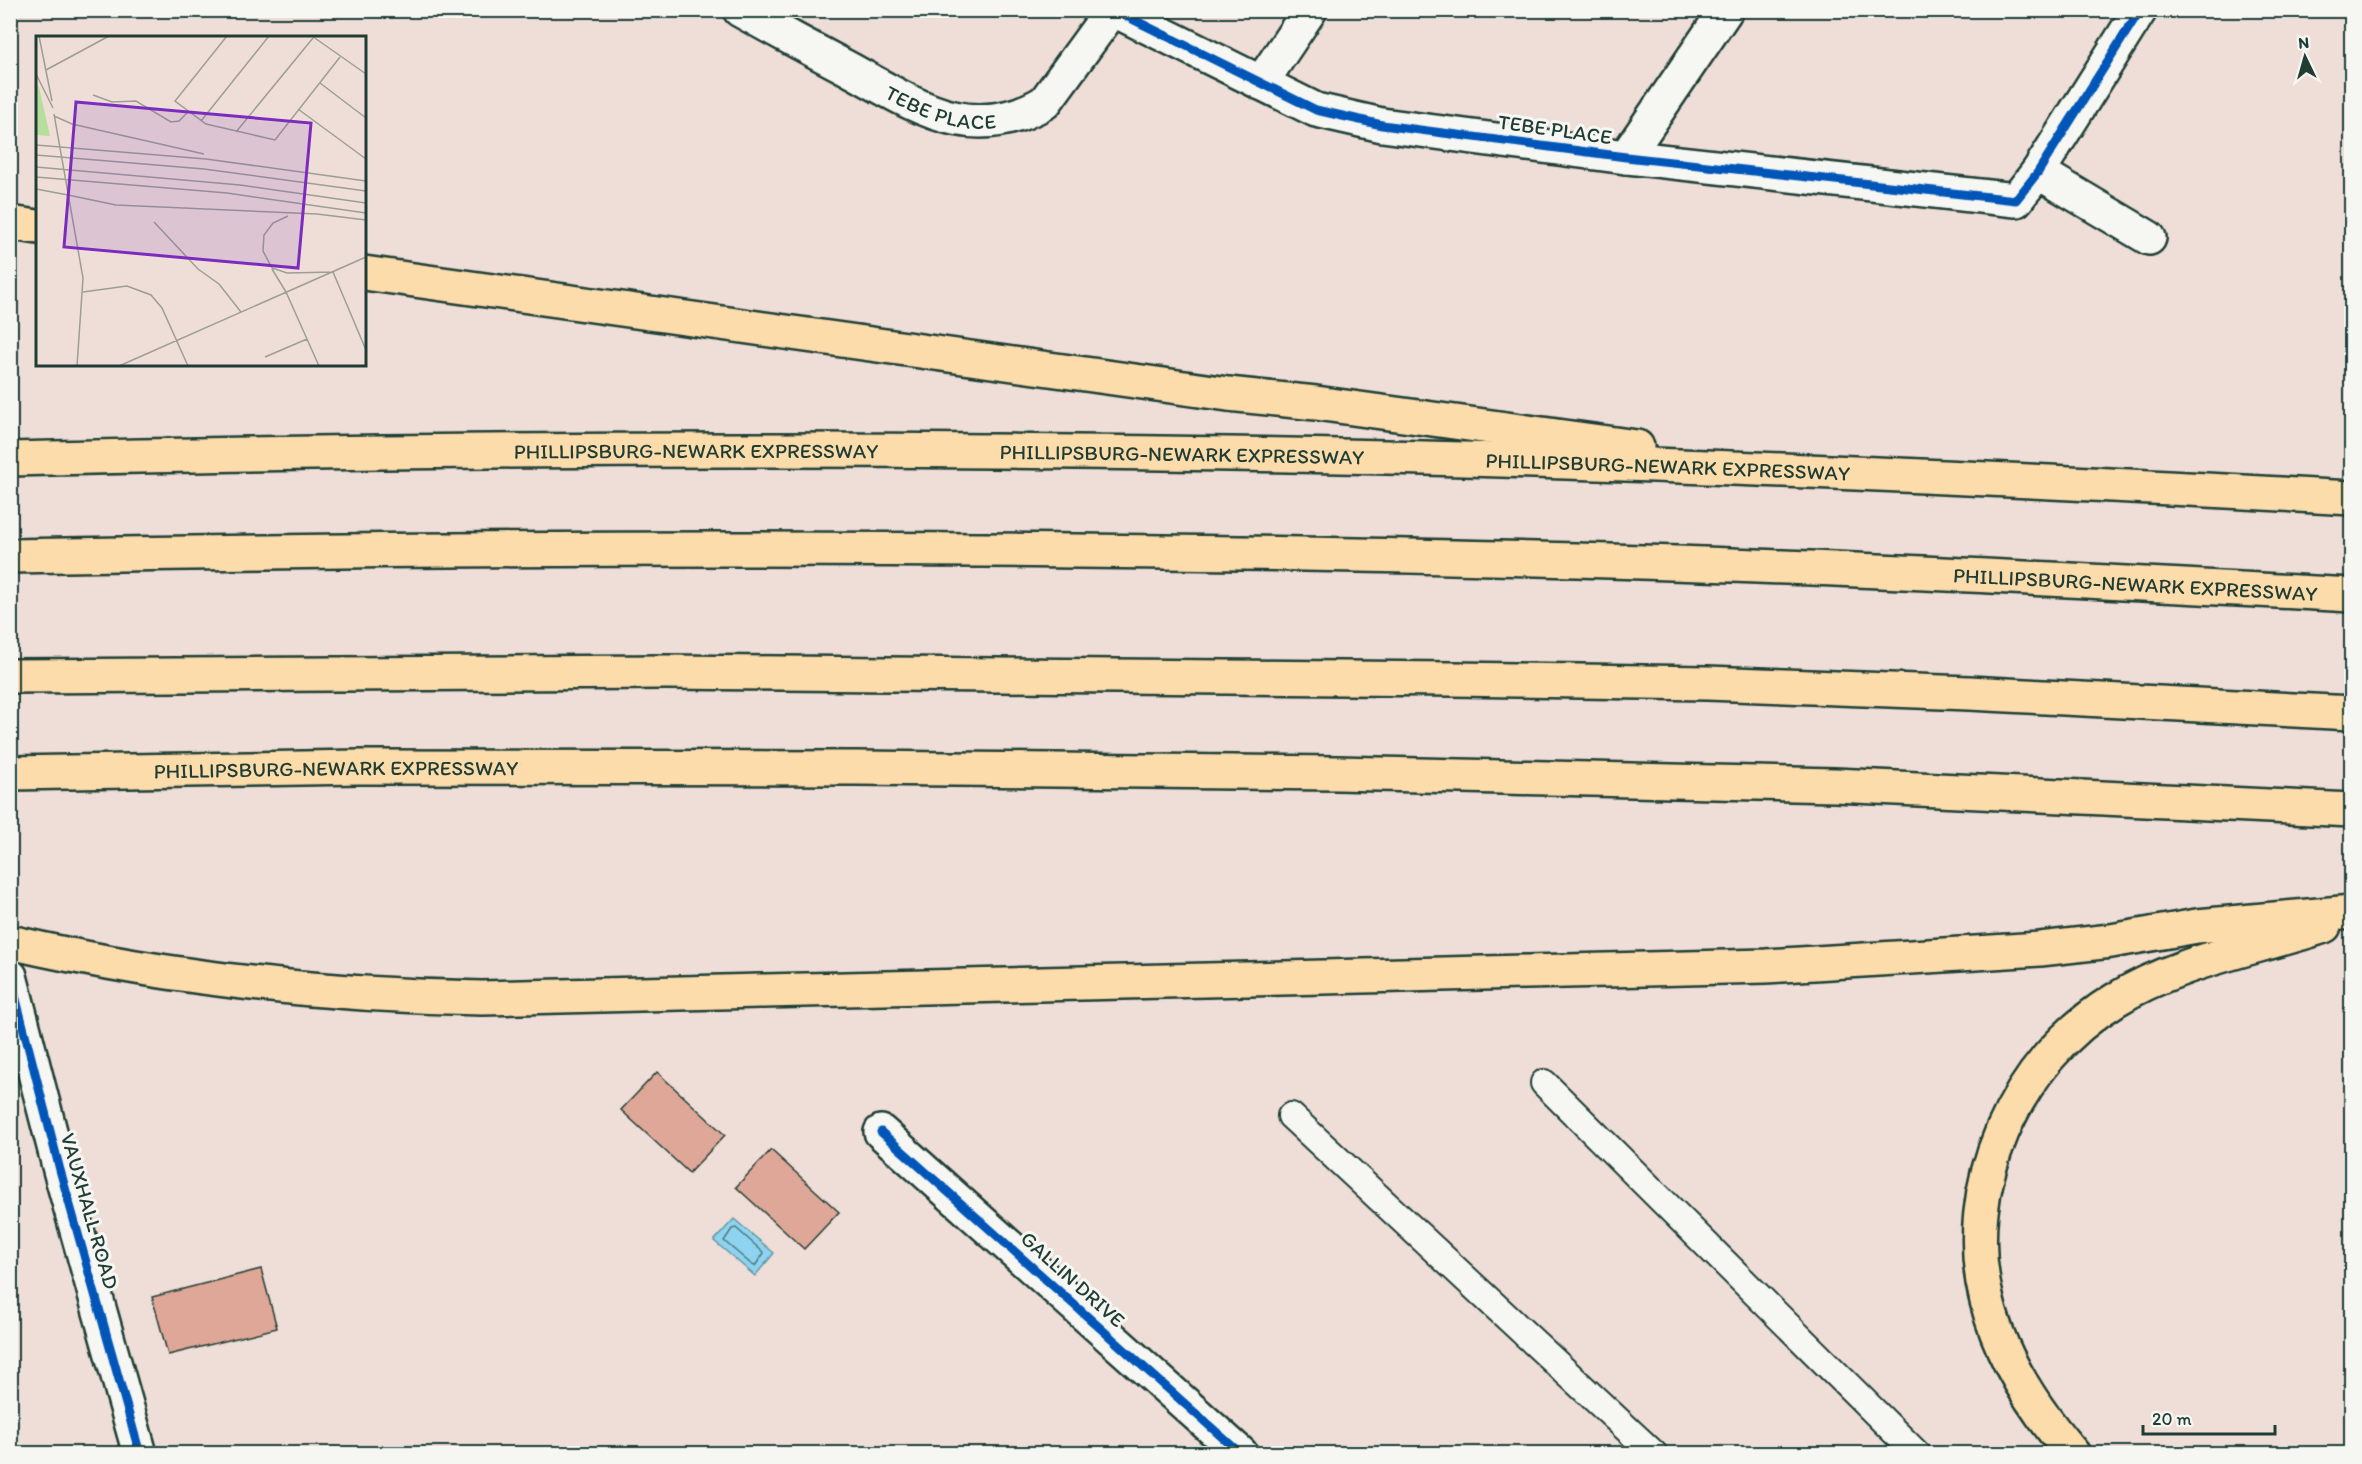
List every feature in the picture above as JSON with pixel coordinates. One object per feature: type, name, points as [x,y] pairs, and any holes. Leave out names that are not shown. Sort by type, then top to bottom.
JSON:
[{"type":"highway","points":[[10,223],[36,227]]},
{"type":"highway","points":[[366,273],[1228,394],[1316,403],[1824,472]]},
{"type":"highway","points":[[10,443],[138,456]]},
{"type":"highway","name":"PHILLIPSBURG-NEWARK EXPRESSWAY","points":[[10,459],[625,450],[888,450],[1346,456],[1824,472],[2352,498]]},
{"type":"highway","name":"PHILLIPSBURG-NEWARK EXPRESSWAY","points":[[10,556],[628,549],[1337,554],[1827,569],[2352,595]]},
{"type":"highway","points":[[10,676],[678,672],[1465,679],[1707,683],[1969,693],[2352,713]]},
{"type":"highway","name":"PHILLIPSBURG-NEWARK EXPRESSWAY","points":[[10,773],[359,767],[856,768],[1586,777],[1846,785],[2352,810]]},
{"type":"highway","points":[[10,784],[101,771]]},
{"type":"highway","points":[[10,942],[75,957],[255,983],[331,992],[482,998],[1766,966],[2040,949],[2111,941],[2197,926],[2352,912]]},
{"type":"highway","points":[[2073,1454],[2038,1410],[2018,1380],[1994,1326],[1982,1276],[1980,1228],[1982,1199],[1989,1169],[2012,1108],[2056,1050],[2093,1015],[2115,999],[2175,972],[2352,918]]},
{"type":"street","name":"TEBE PLACE","points":[[740,10],[927,111],[962,119],[990,120],[1015,116],[1030,111],[1045,102],[1113,10],[1316,110],[1382,124],[1626,157],[2016,200],[2038,172]]},
{"type":"street","points":[[1261,83],[1310,10]]},
{"type":"street","points":[[1626,157],[1726,10]]},
{"type":"street","points":[[2140,10],[2038,172],[2149,238]]},
{"type":"street","name":"VAUXHALL ROAD","points":[[10,976],[60,1170],[140,1454]]},
{"type":"street","name":"GALLIN DRIVE","points":[[881,1132],[1241,1454]]},
{"type":"lane","points":[[1544,1083],[1917,1454]]},
{"type":"lane","points":[[1291,1116],[1654,1454]]},
{"type":"water","points":[[734,1219],[774,1253],[755,1276],[714,1241]]},
{"type":"building","points":[[657,1072],[725,1135],[689,1173],[621,1110]]},
{"type":"building","points":[[771,1150],[839,1212],[804,1249],[736,1187]]},
{"type":"building","points":[[261,1269],[277,1328],[168,1355],[152,1297]]},
{"type":"cycle path","points":[[1114,10],[1316,110],[1382,125],[1626,157],[2016,200],[2038,172],[2140,10]]},
{"type":"cycle path","points":[[10,976],[60,1170],[140,1454]]},
{"type":"cycle path","points":[[881,1132],[1241,1454]]}]
